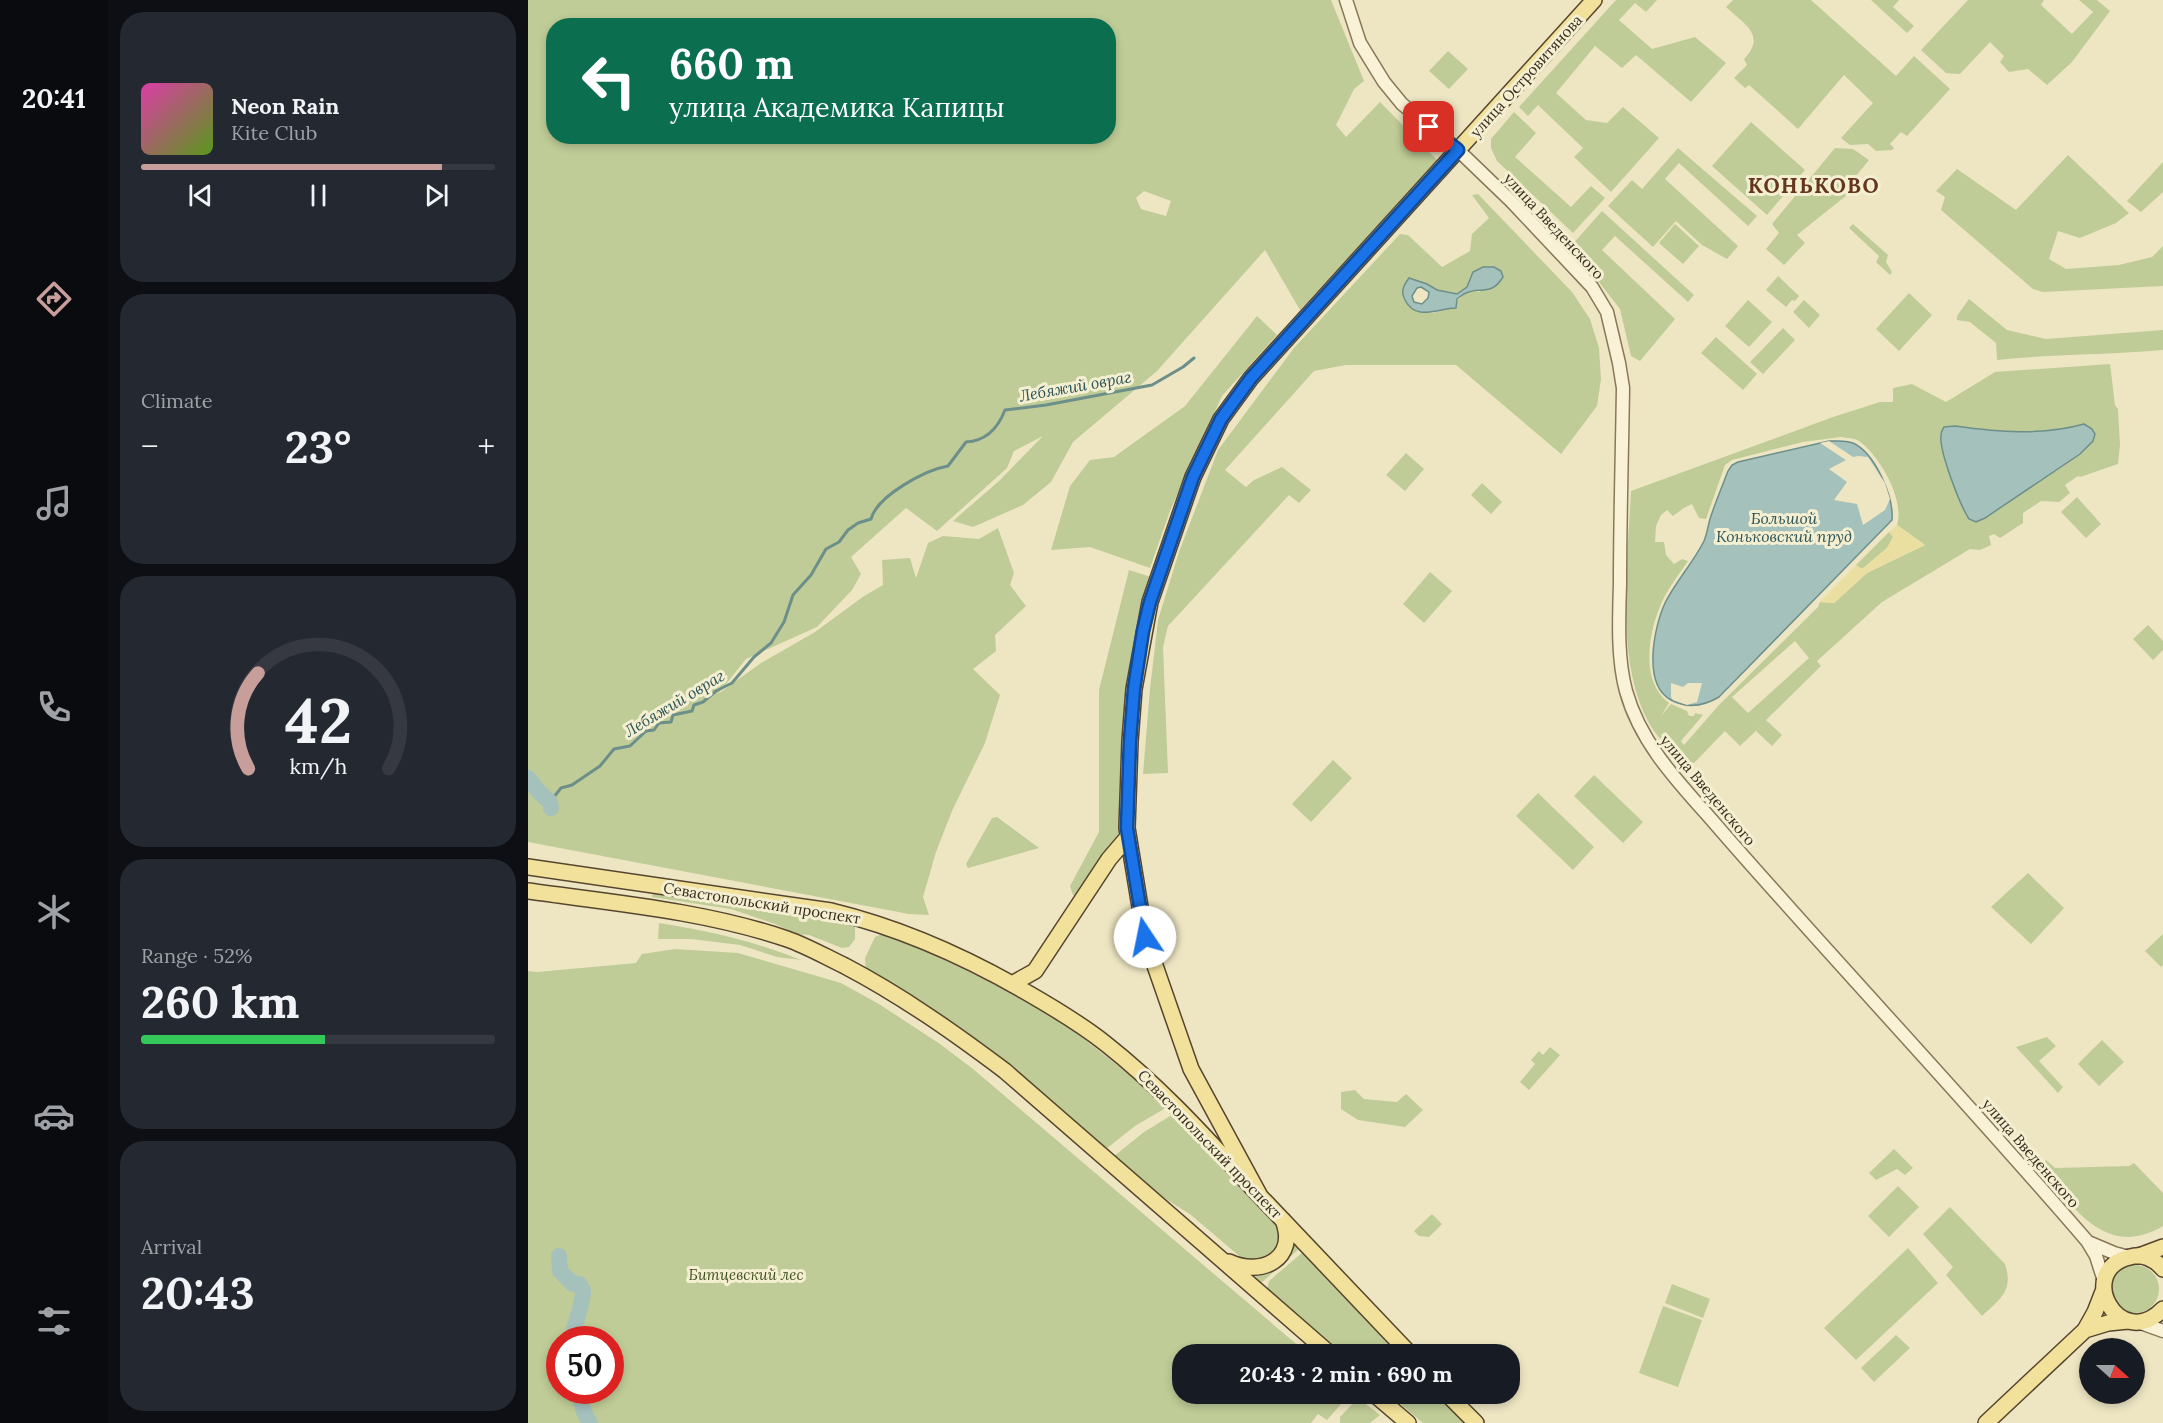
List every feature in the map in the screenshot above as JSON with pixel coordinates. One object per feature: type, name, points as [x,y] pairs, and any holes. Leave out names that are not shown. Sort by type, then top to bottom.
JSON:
[{"type":"main road","name":"улица Островитянова","points":[[1260,1196],[1191,1070],[1145,937],[1127,838],[1134,689],[1148,607],[1193,477],[1221,419],[1251,378],[1594,0]]},
{"type":"main road","points":[[1012,984],[1035,971],[1109,859],[1127,838]]},
{"type":"main road","name":"Севастопольский проспект","points":[[528,867],[831,911],[873,921],[932,943],[1012,984],[1066,1015],[1139,1070],[1179,1109],[1401,1344]]},
{"type":"main road","name":"Севастопольский проспект","points":[[528,891],[710,919],[789,940],[834,961],[903,999],[1005,1071],[1319,1344]]},
{"type":"main road","points":[[1221,1258],[1247,1267],[1260,1268],[1271,1263],[1282,1252],[1286,1240],[1287,1235],[1281,1217]]},
{"type":"main road","points":[[1986,1423],[2085,1330],[2095,1312],[2113,1266],[2134,1256],[2163,1247]]},
{"type":"main road","points":[[2134,1256],[2155,1261],[2163,1269]]},
{"type":"main road","points":[[2104,1285],[2105,1299],[2110,1309],[2118,1317],[2133,1322]]},
{"type":"main road","points":[[2085,1330],[2108,1323],[2133,1322],[2156,1316],[2163,1309]]},
{"type":"main road","points":[[1386,1404],[1408,1423]]},
{"type":"main road","points":[[1457,1404],[1476,1423]]},
{"type":"street","name":"улица Введенского","points":[[1346,0],[1358,38],[1384,82],[1402,104],[1458,150],[1511,201],[1570,262],[1592,288],[1607,312],[1623,388],[1620,560],[1622,663],[1626,691],[1646,738],[1667,768],[1695,801],[1835,959],[1957,1091],[2087,1241],[2096,1256],[2104,1285]]},
{"type":"street","name":"улица Введенского","points":[[2087,1241],[2114,1253],[2134,1256]]},
{"type":"street","points":[[2133,1322],[2163,1332]]},
{"type":"green space","points":[[528,0],[1331,0],[1364,81],[1354,89],[1336,125],[1346,137],[1380,102],[1438,161],[1300,310],[1265,250],[1157,371],[1073,442],[1051,482],[1023,505],[973,527],[953,521],[999,481],[1043,436],[1014,451],[1007,468],[937,531],[906,508],[851,557],[861,574],[852,590],[817,627],[746,659],[718,694],[761,663],[815,632],[883,585],[882,560],[910,558],[916,578],[928,543],[943,536],[979,539],[998,528],[1014,573],[1010,585],[1026,606],[995,635],[996,651],[973,669],[1000,695],[985,743],[952,811],[936,852],[923,897],[929,915],[909,914],[528,842]],"holes":[[[1144,191],[1171,201],[1166,216],[1141,209],[1136,198]]]},
{"type":"green space","points":[[1616,0],[1657,0],[1646,12],[1635,3],[1619,20],[1652,49],[1695,37],[1726,63],[1691,102],[1636,55],[1622,68],[1595,46],[1556,93],[1586,120],[1607,123],[1623,107],[1659,138],[1611,192],[1574,157],[1583,148],[1538,105],[1528,116],[1519,107]]},
{"type":"green space","points":[[1733,0],[1811,0],[1896,76],[1914,56],[1950,89],[1907,136],[1901,132],[1890,144],[1894,148],[1892,150],[1876,151],[1868,144],[1850,145],[1841,138],[1873,103],[1844,75],[1798,129],[1749,85],[1745,88],[1734,78],[1747,65],[1744,59],[1751,51],[1753,36],[1746,25],[1726,7]]},
{"type":"green space","points":[[1871,0],[1899,0],[1893,7],[1914,26],[1907,33]]},
{"type":"green space","points":[[1968,0],[2044,0],[2041,5],[2072,34],[2093,12],[2079,0],[2097,0],[2110,11],[2072,62],[2047,85],[2028,69],[2009,72],[2000,62],[2004,56],[1990,42],[1960,74],[1946,73],[1921,50]]},
{"type":"green space","points":[[1448,51],[1468,69],[1449,89],[1429,71]]},
{"type":"green space","points":[[1514,112],[1536,133],[1515,157],[1571,207],[1591,186],[1605,198],[1573,233],[1497,161],[1491,148],[1491,139]]},
{"type":"green space","points":[[1751,122],[1805,170],[1767,215],[1712,166]]},
{"type":"green space","points":[[1678,148],[1757,216],[1748,226],[1679,163],[1665,179],[1738,246],[1727,259],[1702,245],[1676,221],[1653,247],[1608,206],[1632,180],[1642,189]]},
{"type":"green space","points":[[1835,148],[1853,149],[1869,160],[1848,186],[1852,191],[1797,235],[1805,243],[1784,265],[1766,249],[1779,233],[1772,224]]},
{"type":"green space","points":[[2068,155],[2129,213],[2116,223],[2080,238],[2058,231],[2049,259],[2066,269],[2119,265],[2152,257],[2163,246],[2163,286],[2043,292],[2033,289],[1941,210],[1945,197],[1936,191],[1957,169],[2016,210]]},
{"type":"green space","points":[[2163,162],[2163,192],[2141,212],[2127,201]]},
{"type":"green space","points":[[1478,194],[1572,292],[1590,319],[1599,348],[1601,379],[1597,406],[1561,454],[1456,365],[1346,365],[1314,371],[1225,470],[1246,487],[1254,480],[1282,467],[1311,490],[1299,503],[1289,495],[1168,626],[1163,647],[1168,773],[1143,774],[1158,620],[1179,552],[1218,450],[1294,348],[1400,234],[1408,235],[1442,267],[1470,251],[1472,234],[1489,218],[1472,195]],"holes":[[[1474,272],[1480,292],[1468,291],[1449,308],[1433,313],[1403,297],[1409,279],[1427,284],[1437,290],[1457,294],[1467,287]]]},
{"type":"green space","points":[[1602,211],[1694,295],[1688,302],[1615,236],[1602,250],[1675,319],[1640,361],[1631,356],[1620,309],[1571,246]]},
{"type":"green space","points":[[1675,224],[1699,246],[1683,264],[1659,243]]},
{"type":"green space","points":[[1853,224],[1888,255],[1886,262],[1892,272],[1890,275],[1876,262],[1879,256],[1849,228]]},
{"type":"green space","points":[[1778,276],[1799,296],[1786,307],[1766,290]]},
{"type":"green space","points":[[1909,293],[1932,315],[1899,351],[1876,329]]},
{"type":"green space","points":[[1969,299],[2007,330],[2046,339],[2163,330],[2163,350],[1997,360],[1996,343],[1970,322],[1957,320],[1957,316]]},
{"type":"green space","points":[[1748,300],[1772,322],[1749,347],[1725,326]]},
{"type":"green space","points":[[1804,300],[1820,315],[1809,328],[1793,312]]},
{"type":"green space","points":[[1257,316],[1277,335],[1222,396],[1170,511],[1150,568],[1090,547],[1051,550],[1070,486],[1090,460],[1114,457],[1185,406]]},
{"type":"green space","points":[[1783,328],[1795,340],[1763,374],[1750,362]]},
{"type":"green space","points":[[1716,337],[1757,374],[1743,390],[1701,353]]},
{"type":"green space","points":[[2110,364],[2115,405],[2118,409],[2120,445],[2118,464],[2078,476],[2065,485],[2070,493],[2059,502],[2041,501],[2023,513],[2023,523],[2000,538],[1994,534],[1989,536],[1991,545],[1980,550],[1970,549],[1882,602],[1817,661],[1821,666],[1766,720],[1782,735],[1772,746],[1756,731],[1763,724],[1740,746],[1725,731],[1694,763],[1673,754],[1645,715],[1635,686],[1629,655],[1626,586],[1631,491],[1833,417],[1880,402],[1893,402],[1893,388],[1912,384],[1946,402],[1995,372]],"holes":[[[2084,424],[2095,434],[2080,454],[1996,511],[1969,519],[1947,464],[1941,439],[1944,427],[2036,431]],[[1841,437],[1859,441],[1875,457],[1889,479],[1897,503],[1899,515],[1897,525],[1925,545],[1867,573],[1834,603],[1820,602],[1818,607],[1719,705],[1684,745],[1681,741],[1703,715],[1695,713],[1694,716],[1689,716],[1687,711],[1671,704],[1661,716],[1669,703],[1654,683],[1649,659],[1652,633],[1659,609],[1668,590],[1688,561],[1682,559],[1674,564],[1666,555],[1664,542],[1655,542],[1656,526],[1661,515],[1667,510],[1673,516],[1692,504],[1699,518],[1706,519],[1725,465],[1732,460],[1803,442]],[[1795,641],[1809,658],[1748,713],[1732,697]]]},
{"type":"green space","points":[[1406,453],[1424,469],[1405,491],[1386,475]]},
{"type":"green space","points":[[1482,483],[1502,502],[1491,514],[1471,495]]},
{"type":"green space","points":[[2077,497],[2101,524],[2086,538],[2061,512]]},
{"type":"green space","points":[[1889,532],[1893,537],[1887,548],[1862,569],[1856,565]]},
{"type":"green space","points":[[1129,570],[1151,577],[1127,679],[1123,833],[1077,897],[1073,895],[1070,886],[1099,832],[1099,690]]},
{"type":"green space","points":[[1430,572],[1452,591],[1424,623],[1403,604]]},
{"type":"green space","points":[[2148,625],[2163,641],[2163,650],[2153,660],[2133,639]]},
{"type":"green space","points":[[1333,760],[1352,778],[1311,822],[1292,804]]},
{"type":"green space","points":[[1594,775],[1643,822],[1623,843],[1574,796]]},
{"type":"green space","points":[[1538,793],[1594,847],[1573,870],[1516,816]]},
{"type":"green space","points":[[997,817],[1039,848],[968,868],[966,864],[992,818]]},
{"type":"green space","points":[[2028,873],[2064,908],[2031,944],[1991,907]]},
{"type":"green space","points":[[653,893],[846,921],[855,927],[855,939],[849,947],[842,948],[809,935],[796,934],[731,909],[652,897]]},
{"type":"green space","points":[[659,923],[732,937],[801,960],[777,957],[740,945],[691,939],[658,939]]},
{"type":"green space","points":[[885,933],[964,967],[1065,1024],[1169,1106],[1135,1126],[1106,1149],[991,1052],[931,1009],[866,971],[865,958],[875,937]]},
{"type":"green space","points":[[2163,934],[2163,965],[2161,967],[2145,951]]},
{"type":"green space","name":"Битцевский лес","points":[[675,949],[738,953],[841,983],[879,1004],[973,1069],[1296,1344],[1172,1344],[1172,1404],[1341,1404],[1327,1420],[1318,1414],[1311,1423],[528,1423],[528,971],[636,963],[642,954]]},
{"type":"green space","points":[[2047,1037],[2056,1046],[2039,1061],[2063,1087],[2058,1093],[2016,1047]]},
{"type":"green space","points":[[2102,1040],[2124,1062],[2099,1086],[2078,1064]]},
{"type":"green space","points":[[1550,1047],[1560,1055],[1529,1090],[1520,1082],[1535,1064],[1531,1060],[1539,1051],[1543,1055]]},
{"type":"green space","points":[[1355,1090],[1364,1099],[1397,1102],[1406,1094],[1423,1110],[1405,1127],[1358,1120],[1341,1109],[1341,1092]]},
{"type":"green space","points":[[1175,1113],[1280,1227],[1280,1243],[1269,1259],[1245,1261],[1191,1215],[1149,1188],[1113,1157],[1144,1132]]},
{"type":"green space","points":[[1894,1149],[1913,1168],[1905,1175],[1897,1169],[1876,1180],[1869,1173]]},
{"type":"green space","points":[[2046,1160],[2055,1168],[2129,1166],[2134,1163],[2163,1193],[2163,1226],[2142,1235],[2124,1237],[2108,1233],[2092,1224],[2065,1198],[2040,1168]]},
{"type":"green space","points":[[1898,1186],[1919,1207],[1889,1237],[1868,1216]]},
{"type":"green space","points":[[1950,1207],[2005,1264],[2008,1281],[2004,1294],[1982,1316],[1946,1275],[1953,1267],[1923,1234]]},
{"type":"green space","points":[[1432,1214],[1442,1224],[1429,1237],[1419,1236],[1414,1231]]},
{"type":"green space","points":[[1294,1241],[1300,1248],[1261,1283],[1255,1277],[1268,1272],[1284,1260]]},
{"type":"green space","points":[[1908,1248],[1938,1283],[1856,1360],[1824,1328]]},
{"type":"green space","points":[[1303,1252],[1393,1344],[1332,1344],[1267,1289],[1269,1281]]},
{"type":"green space","points":[[2130,1265],[2140,1265],[2155,1275],[2159,1289],[2158,1298],[2149,1309],[2140,1313],[2130,1313],[2115,1303],[2111,1294],[2111,1284],[2121,1269]]},
{"type":"green space","points":[[1672,1284],[1710,1299],[1703,1318],[1665,1303]]},
{"type":"green space","points":[[1663,1306],[1702,1320],[1678,1387],[1639,1373]]},
{"type":"green space","points":[[1896,1335],[1910,1348],[1874,1382],[1861,1368]]},
{"type":"green space","points":[[1352,1404],[1366,1404],[1380,1415],[1370,1423],[1340,1423],[1340,1417]]},
{"type":"green space","points":[[1401,1404],[1450,1404],[1469,1423],[1423,1423]]},
{"type":"sand","points":[[1897,525],[1925,545],[1867,573],[1834,603],[1820,602],[1856,565],[1862,569],[1887,548],[1893,537],[1889,532]]},
{"type":"water","points":[[1483,267],[1494,267],[1501,271],[1503,277],[1494,287],[1471,291],[1463,295],[1457,299],[1456,308],[1428,312],[1415,311],[1404,297],[1403,288],[1409,278],[1437,290],[1457,294],[1467,287],[1473,272]],"holes":[[[1421,287],[1429,292],[1428,298],[1422,304],[1414,302],[1412,296],[1417,288]]]},
{"type":"water","points":[[2084,424],[2095,434],[2093,441],[2080,454],[1985,518],[1976,522],[1969,519],[1956,491],[1943,453],[1941,432],[1944,427],[2036,431]]},
{"type":"water","name":"Большой Коньковский пруд","points":[[1829,441],[1853,443],[1869,456],[1886,488],[1892,510],[1892,520],[1719,697],[1708,703],[1696,705],[1684,705],[1671,700],[1662,693],[1653,669],[1657,626],[1669,595],[1704,541],[1728,471],[1738,462]]},
{"type":"pier","points":[[1829,441],[1853,457],[1868,457],[1885,483],[1890,499],[1885,510],[1863,525],[1857,504],[1834,500],[1847,482],[1829,469],[1846,460],[1820,443]]},
{"type":"pier","points":[[1671,683],[1683,687],[1688,683],[1702,683],[1697,702],[1687,705],[1673,700]]},
{"type":"waterway","name":"Лебяжий овраг","points":[[550,802],[561,788],[572,785],[600,766],[614,749],[630,746],[646,731],[654,730],[659,723],[671,722],[673,715],[692,711],[694,705],[703,702],[716,691],[732,683],[754,657],[771,643],[784,622],[793,595],[811,575],[826,549],[839,542],[848,530],[858,523],[871,519],[882,502],[903,485],[938,468],[948,466],[966,442],[980,439],[991,432],[1005,410],[1046,405],[1152,385],[1194,358]]},
{"type":"waterway","points":[[528,778],[550,802],[551,808]]},
{"type":"waterway","points":[[559,1256],[560,1271],[573,1284],[579,1284],[583,1290],[575,1326]]},
{"type":"waterway","points":[[582,1404],[590,1423]]},
{"type":"district","name":"КОНЬКОВО","points":[[1814,185]]},
{"type":"route","points":[[1145,937],[1127,838],[1130,741],[1134,689],[1143,631],[1169,543],[1193,477],[1221,419],[1251,378],[1458,150],[1429,127]]}]
